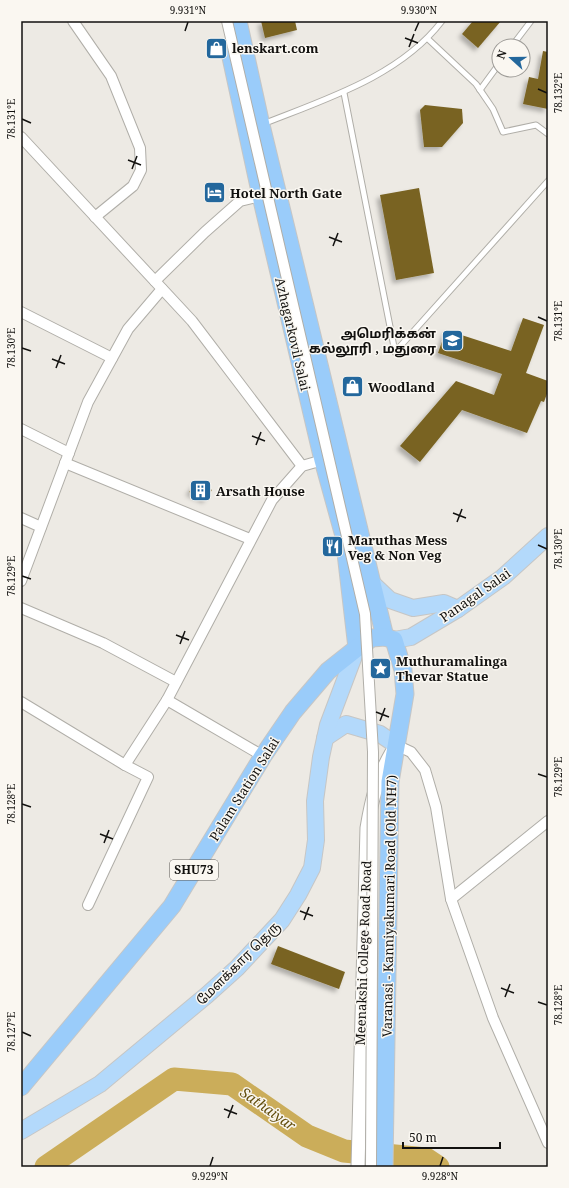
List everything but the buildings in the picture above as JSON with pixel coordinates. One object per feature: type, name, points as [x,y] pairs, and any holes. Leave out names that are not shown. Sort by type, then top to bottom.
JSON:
[{"type":"highway","name":"Azhagarkovil Salai","points":[[224,21],[261,196],[323,460],[344,536],[357,648]]},
{"type":"highway","name":"Azhagarkovil Salai","points":[[238,21],[261,125],[373,584],[390,638]]},
{"type":"highway","name":"SHU73","points":[[357,648],[372,638],[390,638]]},
{"type":"highway","name":"Varanasi - Kanniyakumari Road (Old NH7)","points":[[384,1167],[390,782],[405,694],[403,670],[390,638]]},
{"type":"highway","name":"Palam Station Salai","points":[[21,1087],[172,906],[263,756],[293,712],[328,671],[357,648]]},
{"type":"main road","name":"Panagal Salai","points":[[390,638],[411,637],[458,609],[503,577],[548,536]]},
{"type":"main road","points":[[373,584],[390,600],[413,608],[444,603],[458,609]]},
{"type":"main road","name":"மேளக்கார தெரு","points":[[21,1131],[100,1084],[207,996],[237,968],[282,920],[312,868],[316,840],[315,801],[321,757],[328,725],[357,648]]},
{"type":"main road","points":[[325,738],[346,724],[380,734],[396,745]]},
{"type":"street","points":[[73,21],[111,76],[140,148],[141,170],[133,186],[96,217]]},
{"type":"street","points":[[227,21],[365,614],[373,752],[371,1167]]},
{"type":"street","points":[[21,137],[192,321],[302,466]]},
{"type":"street","points":[[21,581],[88,402],[128,329],[158,285],[205,232],[240,201],[261,196]]},
{"type":"street","points":[[21,312],[112,358]]},
{"type":"street","points":[[21,429],[69,453]]},
{"type":"street","points":[[125,766],[167,700],[250,539],[272,500],[302,466],[323,460]]},
{"type":"street","points":[[65,463],[250,539]]},
{"type":"street","points":[[21,518],[41,527]]},
{"type":"street","points":[[21,608],[103,643],[176,682]]},
{"type":"street","points":[[167,700],[263,756]]},
{"type":"street","points":[[21,702],[125,766],[148,777],[88,905]]},
{"type":"street","points":[[396,745],[411,752],[425,770],[436,807],[451,899],[493,1018],[548,1143]]},
{"type":"street","name":"Meenakshi College Road Road","points":[[358,1167],[367,828],[372,796],[380,773],[396,745]]},
{"type":"street","points":[[451,899],[548,821]]},
{"type":"lane","points":[[261,125],[344,93],[373,78],[428,39],[442,21]]},
{"type":"lane","points":[[518,38],[531,21]]},
{"type":"lane","points":[[428,39],[480,90],[493,109],[503,132],[536,125],[548,134]]},
{"type":"lane","points":[[480,90],[491,75]]},
{"type":"lane","points":[[344,93],[395,352],[548,180]]},
{"type":"waterway","name":"Sathaiyar","points":[[46,1167],[174,1079],[232,1084],[307,1136],[344,1151],[426,1159],[438,1167]]},
{"type":"place","name":"lenskart.com","points":[[217,48]]},
{"type":"place","name":"Hotel North Gate","points":[[215,193]]},
{"type":"place","name":"அமெரிக்கன் கல்லூரி , மதுரை","points":[[452,340]]},
{"type":"place","name":"Woodland","points":[[352,387]]},
{"type":"place","name":"Arsath House","points":[[201,491]]},
{"type":"place","name":"Maruthas Mess Veg & Non Veg","points":[[333,547]]},
{"type":"place","name":"Muthuramalinga Thevar Statue","points":[[381,668]]}]
